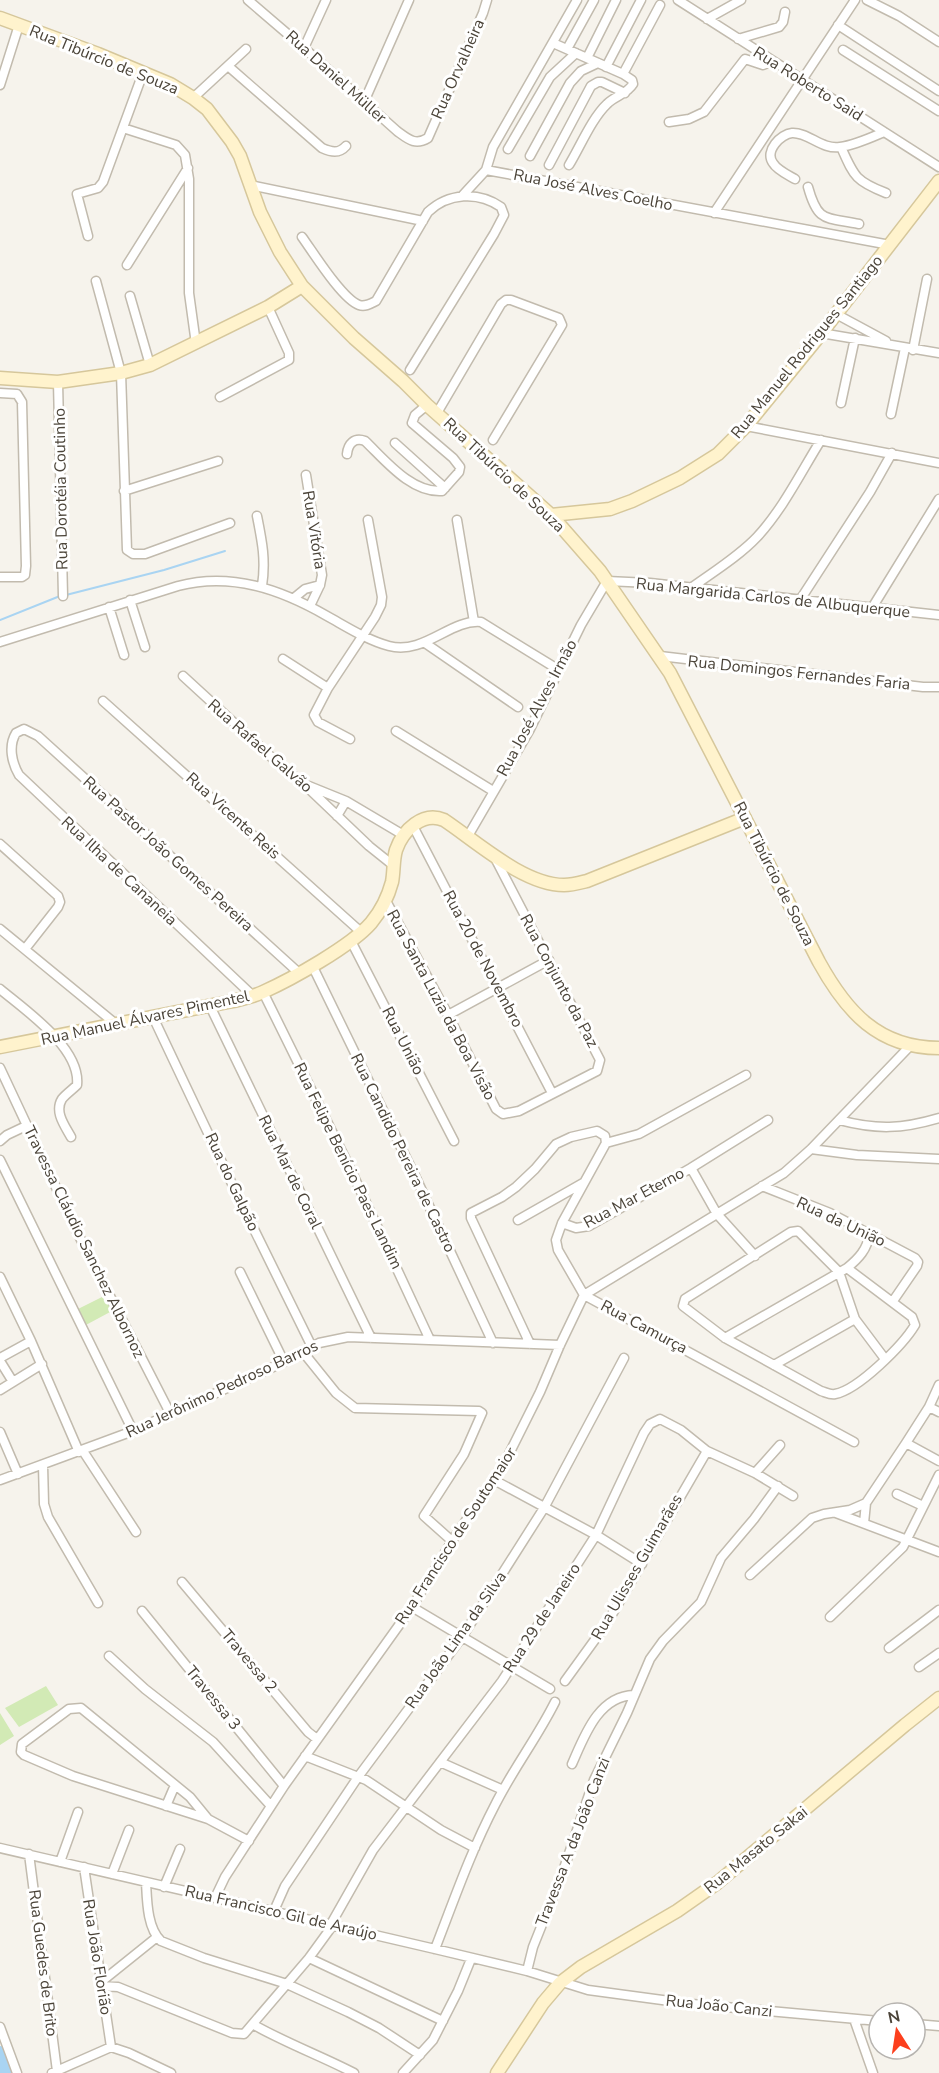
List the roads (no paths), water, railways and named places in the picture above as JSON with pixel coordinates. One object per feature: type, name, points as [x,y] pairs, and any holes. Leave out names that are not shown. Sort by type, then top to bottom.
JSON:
[{"type":"main road","name":"Rua Tibúrcio de Souza","points":[[0,18],[170,84],[207,110],[232,142],[260,212],[280,252],[302,286],[354,338],[551,515],[607,581],[660,656],[834,990],[853,1013],[892,1040],[911,1046],[939,1048]]},
{"type":"main road","name":"Rua Manuel Rodrigues Santiago","points":[[551,515],[610,509],[632,501],[680,478],[718,454],[746,426],[939,181]]},
{"type":"main road","points":[[0,378],[58,382],[121,373],[150,365],[268,307],[302,286]]},
{"type":"main road","points":[[409,831],[419,820],[439,818],[494,856],[535,879],[561,886],[587,881],[745,818]]},
{"type":"main road","name":"Rua Manuel Álvares Pimentel","points":[[0,1047],[210,1006],[258,994],[299,973],[351,941],[379,913],[386,901],[392,881],[395,853],[409,831]]},
{"type":"main road","name":"Rua Masato Sakai","points":[[497,2073],[543,2002],[560,1983],[581,1967],[677,1911],[717,1883],[939,1698]]},
{"type":"street","points":[[304,48],[326,0]]},
{"type":"street","points":[[364,102],[410,0]]},
{"type":"street","name":"Rua Orvalheira","points":[[428,138],[487,0]]},
{"type":"street","points":[[463,195],[486,170],[493,147],[577,0]]},
{"type":"street","points":[[508,149],[550,77],[572,51],[594,0]]},
{"type":"street","points":[[587,58],[616,0]]},
{"type":"street","points":[[530,156],[570,83],[581,71],[602,65],[640,0]]},
{"type":"street","name":"Rua Roberto Said","points":[[678,0],[690,3],[707,20],[939,167]]},
{"type":"street","points":[[707,20],[741,0]]},
{"type":"street","points":[[714,213],[855,0]]},
{"type":"street","points":[[867,0],[899,16],[939,42]]},
{"type":"street","name":"Rua Daniel Müller","points":[[250,1],[412,142],[419,143],[428,138]]},
{"type":"street","points":[[622,74],[660,4]]},
{"type":"street","points":[[738,39],[779,27],[783,22],[785,12]]},
{"type":"street","points":[[0,84],[19,25]]},
{"type":"street","points":[[838,25],[939,92]]},
{"type":"street","points":[[553,43],[622,74],[632,80],[633,84],[625,93],[607,103],[600,111],[569,165]]},
{"type":"street","points":[[193,98],[246,49]]},
{"type":"street","points":[[843,50],[939,111]]},
{"type":"street","points":[[669,122],[689,119],[704,112],[745,59],[763,65],[773,61]]},
{"type":"street","points":[[228,66],[322,148],[336,152],[346,146]]},
{"type":"street","points":[[88,236],[77,194],[101,186],[143,73]]},
{"type":"street","points":[[549,165],[591,86],[602,82],[625,93]]},
{"type":"street","points":[[123,128],[176,145],[183,151],[188,168],[189,293],[196,344]]},
{"type":"street","points":[[795,179],[771,159],[773,147],[781,137],[798,133],[819,144],[841,147],[884,132]]},
{"type":"street","points":[[841,147],[858,179],[886,193]]},
{"type":"street","points":[[127,265],[188,168]]},
{"type":"street","name":"Rua José Alves Coelho","points":[[486,170],[890,245]]},
{"type":"street","points":[[250,185],[423,221]]},
{"type":"street","points":[[808,187],[814,209],[820,214],[859,225]]},
{"type":"street","points":[[302,237],[324,269],[343,291],[356,304],[366,306],[376,301],[428,212],[444,199],[463,195],[499,204],[504,214],[410,370]]},
{"type":"street","points":[[816,231],[820,214]]},
{"type":"street","points":[[891,414],[927,279]]},
{"type":"street","points":[[96,281],[121,373],[126,547],[129,553],[145,554],[231,523]]},
{"type":"street","points":[[130,296],[150,365]]},
{"type":"street","points":[[347,454],[348,447],[353,441],[359,439],[409,480],[433,491],[442,491],[459,472],[458,463],[412,423],[416,415],[432,409],[501,303],[511,300],[559,318],[562,325],[493,440]]},
{"type":"street","points":[[220,397],[289,360],[289,353],[268,307]]},
{"type":"street","points":[[836,314],[895,346]]},
{"type":"street","points":[[821,333],[939,353]]},
{"type":"street","points":[[841,403],[855,338]]},
{"type":"street","name":"Rua Dorotéia Coutinho","points":[[58,382],[63,596]]},
{"type":"street","points":[[0,393],[17,394],[21,402],[26,566],[22,577],[0,577]]},
{"type":"street","points":[[746,426],[939,463]]},
{"type":"street","points":[[691,588],[740,553],[757,537],[772,518],[821,440]]},
{"type":"street","points":[[395,443],[445,488]]},
{"type":"street","points":[[800,600],[870,492],[892,453]]},
{"type":"street","points":[[124,491],[218,461]]},
{"type":"street","name":"Rua Vitória","points":[[306,475],[322,575],[310,606]]},
{"type":"street","points":[[872,608],[939,499]]},
{"type":"street","points":[[257,516],[265,559],[262,586]]},
{"type":"street","points":[[350,739],[315,719],[316,709],[328,688],[381,605],[382,597],[368,519]]},
{"type":"street","points":[[457,520],[474,622]]},
{"type":"street","name":"Rua Margarida Carlos de Albuquerque","points":[[607,581],[650,583],[939,615]]},
{"type":"street","name":"Rua José Alves Irmão","points":[[468,836],[529,731],[581,624],[607,581]]},
{"type":"street","points":[[0,642],[194,582],[241,582],[262,586],[294,598],[362,636],[402,648],[425,643],[474,622],[488,625],[559,670]]},
{"type":"street","name":"Rua Vitória","points":[[294,598],[305,589],[320,585]]},
{"type":"street","points":[[130,600],[145,647]]},
{"type":"street","points":[[109,607],[123,655]]},
{"type":"street","points":[[425,643],[518,708]]},
{"type":"street","name":"Rua Domingos Fernandes Faria","points":[[660,656],[939,687]]},
{"type":"street","points":[[283,659],[328,688]]},
{"type":"street","name":"Rua Rafael Galvão","points":[[183,676],[394,866]]},
{"type":"street","name":"Rua Vicente Reis","points":[[103,701],[361,932]]},
{"type":"street","name":"Rua Pastor João Gomes Pereira","points":[[16,733],[24,729],[38,736],[299,973]]},
{"type":"street","points":[[396,731],[493,791]]},
{"type":"street","name":"Rua Ilha de Cananeia","points":[[16,733],[12,750],[19,776],[258,994]]},
{"type":"street","points":[[305,785],[346,801],[409,831]]},
{"type":"street","points":[[337,816],[346,801]]},
{"type":"street","name":"Rua 20 de Novembro","points":[[409,831],[499,988],[552,1093]]},
{"type":"street","points":[[0,844],[56,892],[60,902],[25,949]]},
{"type":"street","name":"Rua Conjunto da Paz","points":[[494,856],[600,1060],[597,1071],[519,1111],[502,1114],[495,1109]]},
{"type":"street","name":"Rua Santa Luzia da Boa Visão","points":[[386,901],[448,1015],[495,1109]]},
{"type":"street","points":[[0,929],[117,1025]]},
{"type":"street","name":"Rua União","points":[[351,941],[454,1142]]},
{"type":"street","points":[[448,1015],[549,960]]},
{"type":"street","name":"Rua Candido Pereira de Castro","points":[[312,965],[416,1178],[493,1343]]},
{"type":"street","points":[[0,989],[57,1037],[72,1064],[77,1077],[76,1085],[63,1097],[59,1106],[61,1119],[71,1137]]},
{"type":"street","name":"Rua Felipe Benício Paes Landim","points":[[258,994],[354,1176],[430,1340]]},
{"type":"street","name":"Rua Mar de Coral","points":[[210,1006],[371,1338]]},
{"type":"street","name":"Rua do Galpão","points":[[153,1017],[312,1347]]},
{"type":"street","points":[[584,1295],[784,1173],[811,1149],[911,1046]]},
{"type":"street","name":"Travessa Cláudio Sanchez Albornoz","points":[[0,1068],[76,1230],[171,1415]]},
{"type":"street","points":[[530,1344],[471,1218],[472,1212],[502,1197],[526,1178],[556,1144],[571,1137],[597,1131],[603,1134],[606,1142],[639,1134],[746,1075]]},
{"type":"street","points":[[839,1120],[863,1126],[895,1128],[939,1118]]},
{"type":"street","points":[[691,1167],[768,1120]]},
{"type":"street","points":[[0,1141],[26,1126]]},
{"type":"street","name":"Rua Camurça","points":[[606,1142],[562,1223],[556,1240],[558,1250],[584,1295],[854,1442]]},
{"type":"street","points":[[811,1149],[857,1155],[939,1160]]},
{"type":"street","points":[[0,1160],[133,1431]]},
{"type":"street","name":"Rua Mar Eterno","points":[[562,1223],[576,1228],[589,1226],[691,1167],[717,1214],[755,1256]]},
{"type":"street","points":[[518,1220],[585,1182]]},
{"type":"street","name":"Rua da União","points":[[762,1186],[830,1213],[915,1258],[918,1262],[911,1277],[893,1301]]},
{"type":"street","points":[[794,1231],[798,1231],[843,1270],[893,1301],[912,1317],[915,1323],[914,1328],[885,1359],[862,1379],[835,1394],[821,1391],[725,1338],[684,1308],[685,1299],[755,1256],[794,1231]]},
{"type":"street","points":[[725,1338],[843,1270],[866,1247],[869,1234]]},
{"type":"street","points":[[843,1270],[855,1318],[885,1359]]},
{"type":"street","points":[[240,1272],[285,1362]]},
{"type":"street","points":[[0,1277],[81,1451],[136,1532]]},
{"type":"street","name":"Rua Francisco de Soutomaior","points":[[215,1898],[225,1877],[284,1786],[412,1607],[494,1480],[519,1437],[584,1295]]},
{"type":"street","points":[[774,1365],[855,1318]]},
{"type":"street","name":"Rua Jerônimo Pedroso Barros","points":[[0,1480],[171,1415],[333,1339],[371,1338],[560,1345]]},
{"type":"street","points":[[13,1382],[0,1360],[31,1341]]},
{"type":"street","points":[[303,1352],[336,1393],[355,1408],[479,1411],[482,1413],[464,1454],[424,1516],[452,1542]]},
{"type":"street","name":"Rua João Lima da Silva","points":[[273,1913],[285,1886],[358,1777],[462,1637],[544,1508],[624,1358]]},
{"type":"street","points":[[0,1390],[42,1364]]},
{"type":"street","points":[[864,1523],[866,1503],[929,1407],[939,1385]]},
{"type":"street","points":[[929,1407],[939,1412]]},
{"type":"street","name":"Rua 29 de Janeiro","points":[[254,2025],[309,1958],[332,1925],[373,1850],[512,1665],[596,1535],[650,1424],[660,1419],[681,1430],[707,1451]]},
{"type":"street","points":[[0,1432],[18,1474]]},
{"type":"street","points":[[906,1443],[939,1461]]},
{"type":"street","points":[[755,1473],[780,1445]]},
{"type":"street","points":[[707,1451],[755,1473],[794,1496]]},
{"type":"street","name":"Rua Ulisses Guimarães","points":[[565,1681],[607,1623],[707,1451]]},
{"type":"street","points":[[43,1465],[44,1504],[48,1517],[99,1603]]},
{"type":"street","points":[[830,1617],[903,1547],[939,1475]]},
{"type":"street","points":[[494,1480],[596,1535],[642,1564]]},
{"type":"street","name":"Travessa A da João Canzi","points":[[527,1971],[533,1947],[561,1877],[594,1780],[645,1670],[656,1650],[701,1602],[721,1558],[760,1513],[778,1486]]},
{"type":"street","points":[[897,1494],[923,1506]]},
{"type":"street","points":[[750,1575],[812,1518],[866,1503]]},
{"type":"street","points":[[836,1513],[939,1552]]},
{"type":"street","name":"Travessa 2","points":[[182,1582],[308,1732],[317,1739]]},
{"type":"street","points":[[412,1607],[550,1689]]},
{"type":"street","name":"Travessa 3","points":[[142,1611],[284,1786]]},
{"type":"street","points":[[889,1648],[938,1612]]},
{"type":"street","points":[[919,1667],[939,1653]]},
{"type":"street","points":[[109,1656],[145,1689],[213,1742],[271,1806]]},
{"type":"street","points":[[572,1764],[602,1710],[618,1699],[634,1695]]},
{"type":"street","points":[[435,1949],[475,1848],[502,1790],[538,1735],[555,1702]]},
{"type":"street","points":[[208,1819],[190,1797],[81,1708],[69,1709],[22,1744],[21,1752],[24,1755],[73,1776],[208,1819],[249,1841]]},
{"type":"street","points":[[305,1756],[366,1780],[441,1830],[475,1848]]},
{"type":"street","points":[[440,1762],[502,1790]]},
{"type":"street","points":[[166,1806],[176,1785]]},
{"type":"street","points":[[60,1862],[78,1812]]},
{"type":"street","points":[[112,1874],[129,1830]]},
{"type":"street","name":"Rua Francisco Gil de Araújo","points":[[0,1848],[527,1971],[560,1983]]},
{"type":"street","points":[[164,1887],[180,1849]]},
{"type":"street","name":"Rua Guedes de Brito","points":[[29,1854],[54,2072]]},
{"type":"street","name":"Rua João Florião","points":[[84,1867],[111,2047]]},
{"type":"street","points":[[146,1882],[152,1925],[157,1937],[166,1944],[287,1984],[379,2028],[420,2055]]},
{"type":"street","points":[[101,1984],[157,1937]]},
{"type":"street","points":[[309,1958],[443,2021]]},
{"type":"street","points":[[403,2073],[433,2040],[471,1959]]},
{"type":"street","name":"Rua João Canzi","points":[[560,1983],[588,1990],[692,2004],[867,2020]]},
{"type":"street","points":[[101,1984],[124,1989],[232,2034],[244,2034],[254,2025],[280,2040],[330,2060],[354,2073]]},
{"type":"street","points":[[854,2019],[873,2073]]},
{"type":"street","points":[[0,2027],[17,2073]]},
{"type":"street","points":[[54,2072],[111,2047],[171,2073]]},
{"type":"waterway","points":[[66,595],[164,570],[225,551]]},
{"type":"waterway","points":[[0,620],[60,596]]},
{"type":"waterway","points":[[0,2053],[7,2073]]}]
